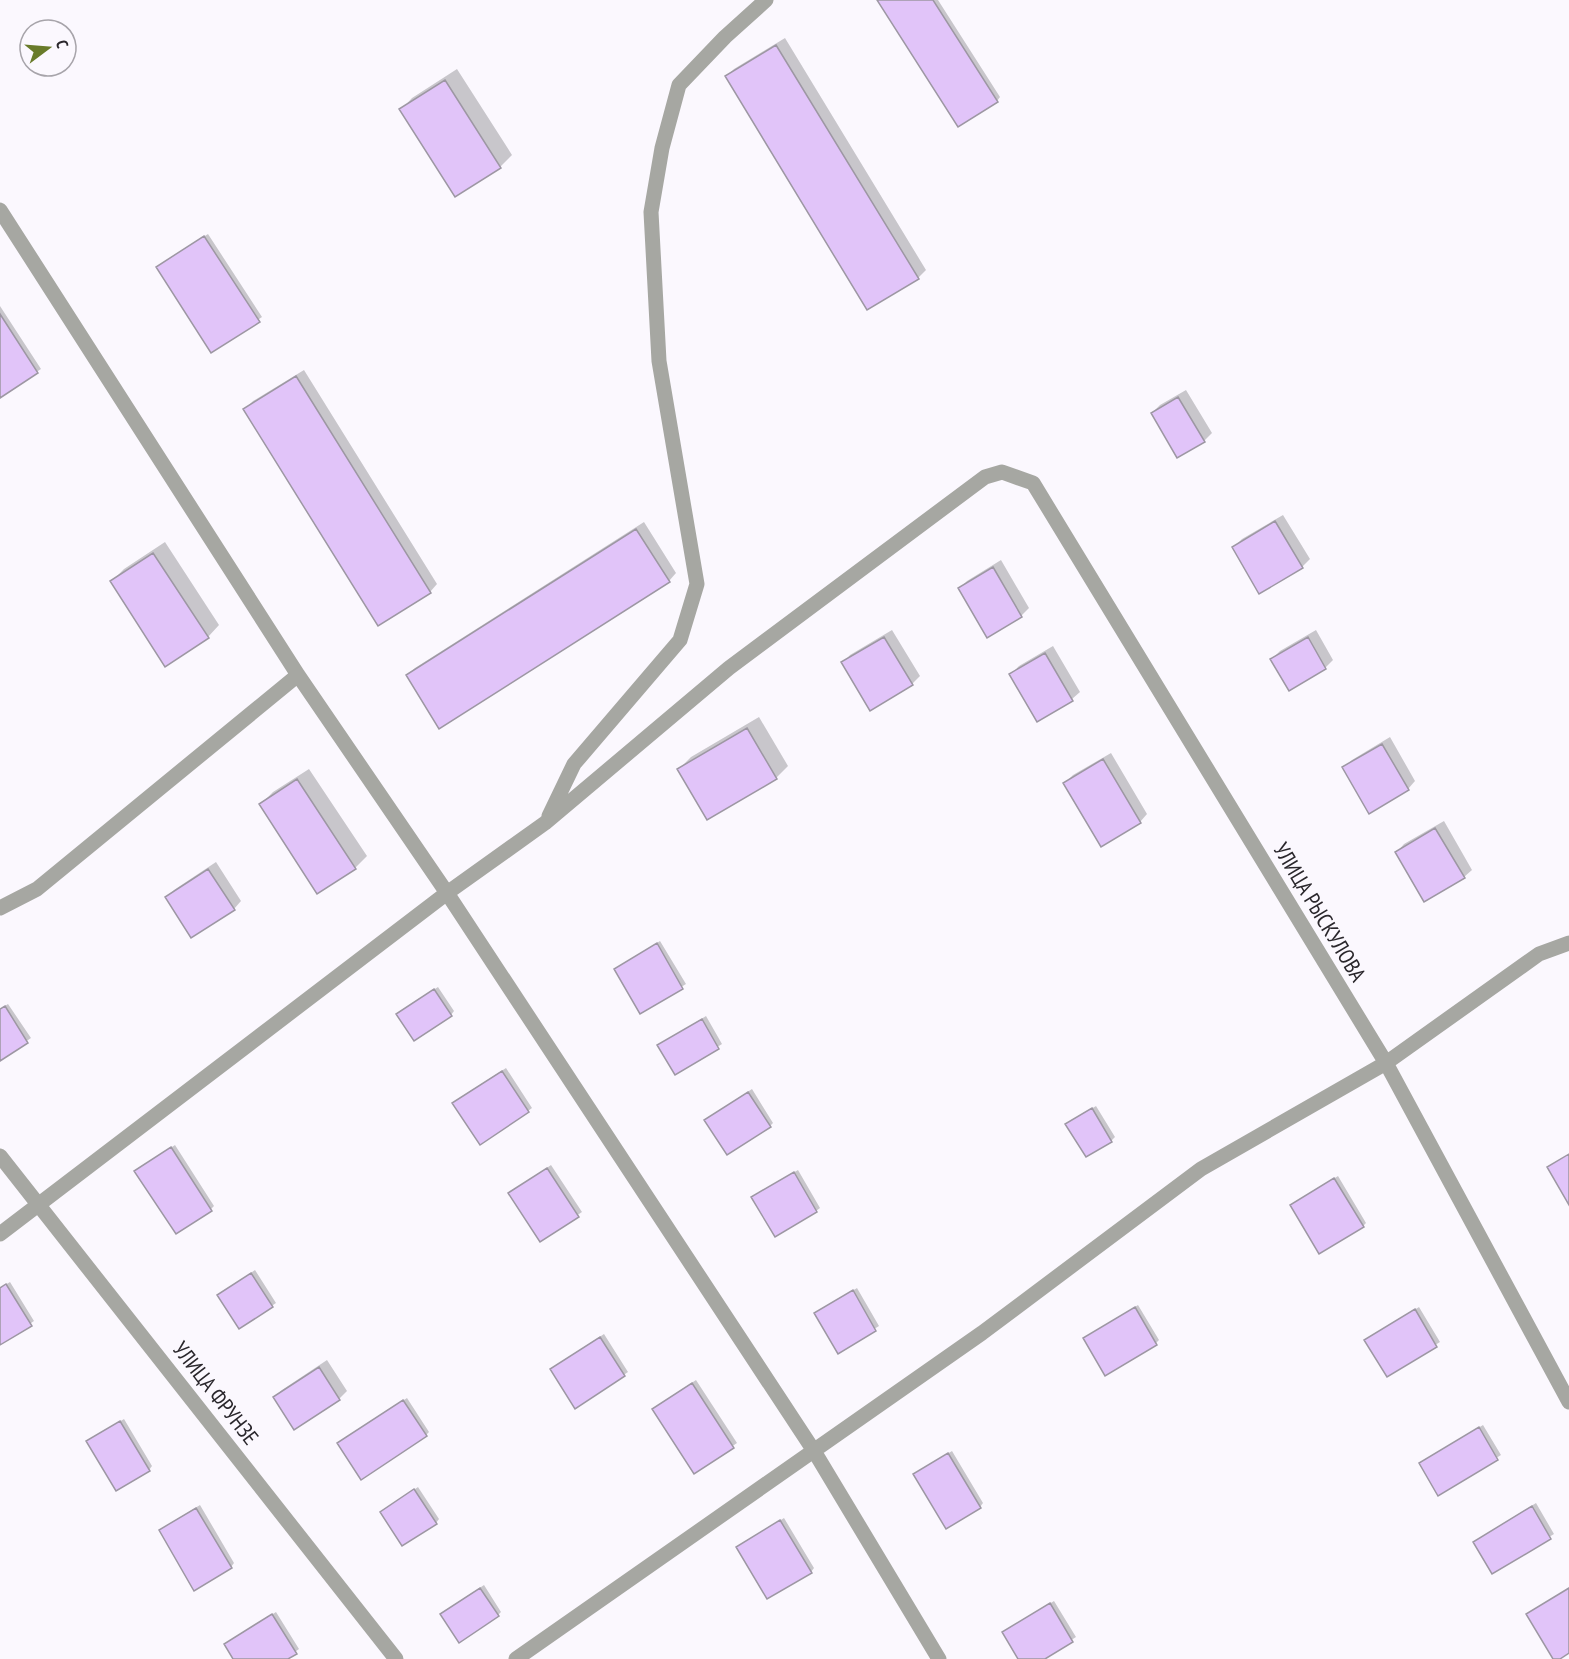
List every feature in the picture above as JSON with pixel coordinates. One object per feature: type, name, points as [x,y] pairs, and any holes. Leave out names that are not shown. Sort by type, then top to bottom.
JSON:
[{"type":"street","points":[[0,1234],[447,893],[545,823],[574,764],[680,640],[697,584],[659,362],[651,212],[662,148],[679,86],[725,37],[766,0]]},
{"type":"street","points":[[0,210],[298,675],[447,893],[814,1451],[939,1659]]},
{"type":"street","name":"УЛИЦА РЫСКУЛОВА","points":[[545,823],[729,668],[985,477],[1002,471],[1033,483],[1386,1063],[1569,1402]]},
{"type":"street","points":[[0,908],[37,889],[298,675]]},
{"type":"street","points":[[516,1659],[982,1333],[1201,1169],[1386,1063],[1539,954],[1569,943]]},
{"type":"street","name":"УЛИЦА ФРУНЗЕ","points":[[0,1156],[396,1659]]},
{"type":"building","points":[[877,0],[933,0],[998,102],[958,127]]},
{"type":"building","points":[[776,45],[919,279],[867,310],[725,76]]},
{"type":"building","points":[[445,80],[501,168],[455,197],[399,109]]},
{"type":"building","points":[[204,236],[260,322],[211,353],[156,267]]},
{"type":"building","points":[[0,314],[38,373],[0,398]]},
{"type":"building","points":[[296,376],[431,593],[378,626],[243,409]]},
{"type":"building","points":[[1178,397],[1205,442],[1177,458],[1151,413]]},
{"type":"building","points":[[1275,521],[1303,568],[1259,594],[1232,547]]},
{"type":"building","points":[[636,529],[670,582],[439,729],[406,675]]},
{"type":"building","points":[[153,553],[209,638],[165,667],[110,581]]},
{"type":"building","points":[[993,567],[1022,617],[987,638],[958,588]]},
{"type":"building","points":[[884,637],[913,685],[870,711],[841,662]]},
{"type":"building","points":[[1308,637],[1326,669],[1289,691],[1270,659]]},
{"type":"building","points":[[1045,653],[1073,701],[1037,722],[1009,674]]},
{"type":"building","points":[[747,728],[777,779],[707,820],[677,769]]},
{"type":"building","points":[[1382,744],[1409,790],[1369,814],[1342,767]]},
{"type":"building","points":[[1103,759],[1141,823],[1101,847],[1063,783]]},
{"type":"building","points":[[297,779],[356,869],[317,894],[259,804]]},
{"type":"building","points":[[1435,828],[1465,878],[1424,902],[1395,852]]},
{"type":"building","points":[[208,869],[235,910],[191,938],[165,897]]},
{"type":"building","points":[[657,943],[683,989],[640,1014],[614,969]]},
{"type":"building","points":[[434,989],[452,1016],[414,1041],[396,1014]]},
{"type":"building","points":[[5,1006],[28,1043],[0,1061],[0,1009]]},
{"type":"building","points":[[702,1019],[719,1049],[675,1075],[657,1045]]},
{"type":"building","points":[[502,1071],[529,1112],[480,1145],[452,1103]]},
{"type":"building","points":[[748,1092],[771,1127],[727,1155],[704,1120]]},
{"type":"building","points":[[1092,1108],[1112,1142],[1086,1157],[1065,1124]]},
{"type":"building","points":[[171,1147],[212,1211],[176,1234],[134,1171]]},
{"type":"building","points":[[1569,1154],[1569,1205],[1547,1167]]},
{"type":"building","points":[[547,1168],[579,1217],[540,1242],[508,1193]]},
{"type":"building","points":[[794,1172],[817,1212],[775,1237],[751,1197]]},
{"type":"building","points":[[1334,1178],[1364,1227],[1319,1254],[1290,1205]]},
{"type":"building","points":[[251,1273],[273,1307],[239,1329],[217,1295]]},
{"type":"building","points":[[6,1284],[32,1326],[0,1345],[0,1288]]},
{"type":"building","points":[[853,1290],[876,1331],[838,1354],[814,1313]]},
{"type":"building","points":[[1135,1307],[1157,1345],[1105,1376],[1083,1338]]},
{"type":"building","points":[[1415,1309],[1437,1347],[1387,1377],[1364,1340]]},
{"type":"building","points":[[600,1337],[625,1376],[575,1409],[550,1369]]},
{"type":"building","points":[[319,1367],[340,1400],[294,1430],[273,1397]]},
{"type":"building","points":[[692,1383],[734,1448],[694,1474],[652,1409]]},
{"type":"building","points":[[403,1400],[427,1436],[361,1480],[337,1443]]},
{"type":"building","points":[[120,1421],[150,1471],[116,1491],[86,1441]]},
{"type":"building","points":[[1479,1427],[1498,1460],[1438,1496],[1419,1463]]},
{"type":"building","points":[[948,1453],[981,1508],[946,1529],[913,1474]]},
{"type":"building","points":[[414,1489],[437,1524],[402,1546],[380,1512]]},
{"type":"building","points":[[1532,1506],[1551,1539],[1492,1574],[1473,1542]]},
{"type":"building","points":[[196,1508],[232,1568],[194,1591],[159,1530]]},
{"type":"building","points":[[780,1520],[812,1573],[767,1599],[736,1547]]},
{"type":"building","points":[[480,1588],[499,1616],[459,1643],[440,1614]]},
{"type":"building","points":[[1569,1588],[1569,1653],[1560,1659],[1553,1659],[1526,1614]]},
{"type":"building","points":[[1050,1603],[1073,1642],[1045,1659],[1018,1659],[1002,1632]]},
{"type":"building","points":[[272,1614],[297,1654],[288,1659],[233,1659],[224,1644]]}]
